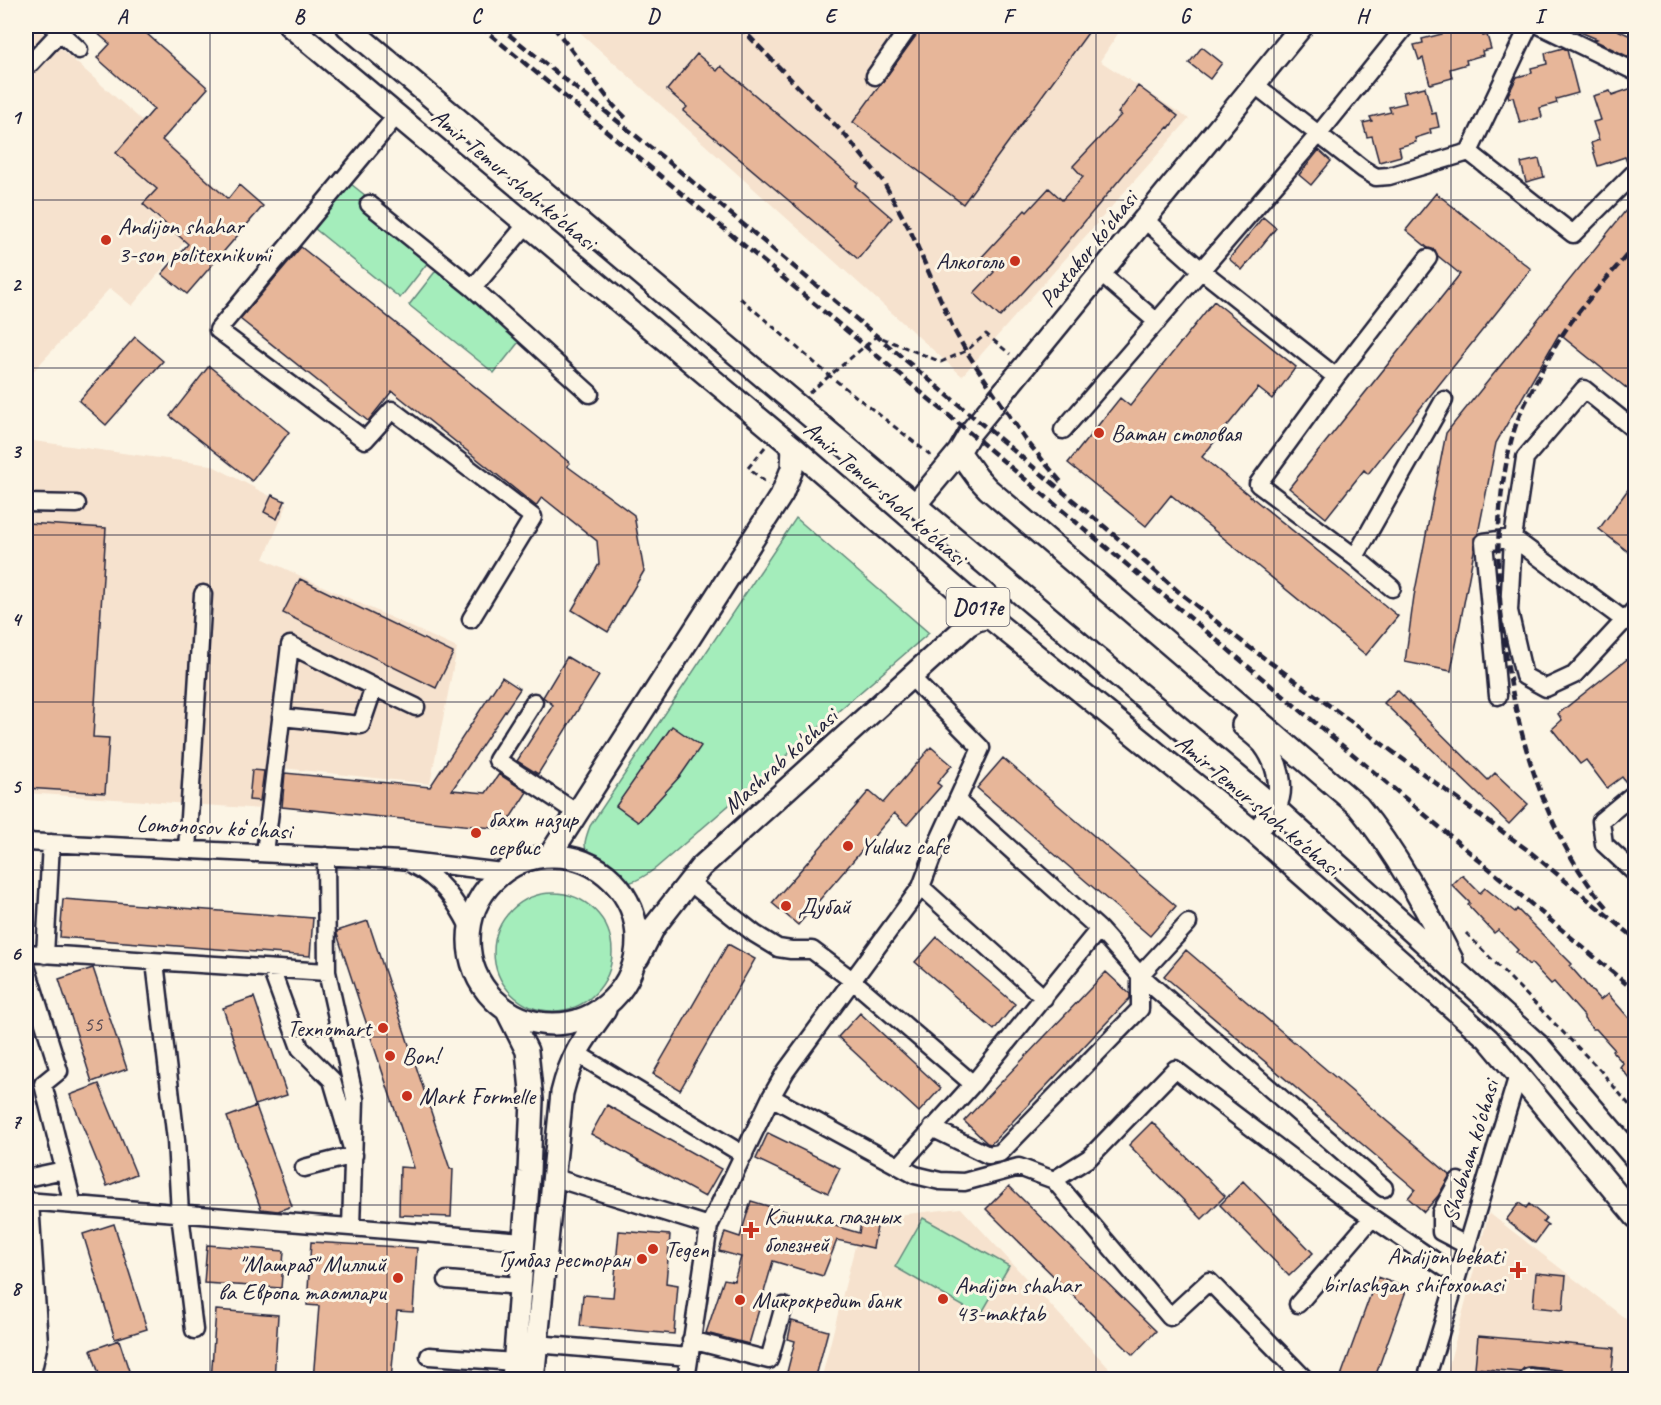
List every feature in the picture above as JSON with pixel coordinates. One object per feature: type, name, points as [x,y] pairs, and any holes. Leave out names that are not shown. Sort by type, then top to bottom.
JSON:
[{"type":"main road","name":"Amir Temur shoh ko'chasi","points":[[290,26],[793,447],[989,617],[1255,833],[1488,1039],[1635,1217]]},
{"type":"main road","name":"Amir Temur shoh ko'chasi","points":[[347,26],[1275,808],[1540,1047],[1635,1159]]},
{"type":"main road","name":"Paxtakor ko'chasi","points":[[915,505],[952,460],[970,433],[1302,26]]},
{"type":"main road","points":[[550,855],[782,494],[792,469],[793,447]]},
{"type":"main road","points":[[952,460],[969,490],[1263,744],[1276,765],[1280,782],[1275,808],[1255,833]]},
{"type":"main road","points":[[952,460],[976,477],[1358,806],[1376,827],[1395,857],[1459,972]]},
{"type":"main road","name":"Mashrab ko'chasi","points":[[533,1380],[562,1093],[568,1070],[576,1053],[610,1002],[623,987],[654,927],[688,881],[725,844],[968,624],[989,617]]},
{"type":"main road","name":"Mashrab ko'chasi","points":[[610,1002],[587,1018],[560,1024],[533,1022],[507,1011],[489,996],[476,975],[469,952],[469,927],[476,906],[486,888],[502,872],[525,860],[550,855],[577,859],[602,871],[621,890],[634,915],[637,942],[632,969]]},
{"type":"main road","name":"Mashrab ko'chasi","points":[[507,1011],[527,1052],[532,1100],[514,1371]]},
{"type":"street","points":[[875,76],[910,26]]},
{"type":"street","points":[[1063,430],[1318,135],[1406,26]]},
{"type":"street","points":[[1254,84],[1363,170],[1376,177],[1389,176],[1469,152],[1529,26]]},
{"type":"street","points":[[1541,26],[1635,72]]},
{"type":"street","points":[[26,60],[31,63],[56,29],[79,50]]},
{"type":"street","points":[[397,115],[218,330],[365,440],[392,410],[533,517],[471,619]]},
{"type":"street","points":[[1469,152],[1573,234],[1635,171]]},
{"type":"street","points":[[369,204],[473,288],[590,394]]},
{"type":"street","points":[[1144,219],[1201,270],[1336,377]]},
{"type":"street","points":[[473,288],[526,224]]},
{"type":"street","points":[[1392,588],[1355,557],[1258,484],[1336,377],[1428,258]]},
{"type":"street","points":[[1100,273],[1157,322]]},
{"type":"street","points":[[1498,696],[1484,542],[1513,538],[1630,614],[1575,675],[1546,688],[1524,676],[1509,611],[1513,538],[1525,458],[1584,389],[1635,431]]},
{"type":"street","points":[[1355,557],[1444,400]]},
{"type":"street","points":[[26,503],[77,504]]},
{"type":"street","points":[[188,850],[203,594]]},
{"type":"street","points":[[265,853],[290,645],[416,707]]},
{"type":"street","points":[[686,1380],[709,1226],[771,1097],[786,1071],[921,887],[981,748],[911,677]]},
{"type":"street","points":[[281,717],[361,725],[374,687]]},
{"type":"street","points":[[534,702],[497,760],[577,813]]},
{"type":"street","points":[[1635,792],[1601,821],[1604,844],[1635,874]]},
{"type":"street","points":[[957,801],[1099,929],[1140,975],[1384,1188]]},
{"type":"street","name":"Lomonosov koʻchasi","points":[[26,842],[401,860],[502,872]]},
{"type":"street","points":[[45,955],[51,843]]},
{"type":"street","points":[[326,856],[327,972],[356,1099],[351,1227]]},
{"type":"street","points":[[401,860],[428,872],[457,903],[469,927]]},
{"type":"street","points":[[688,881],[755,934],[778,948],[812,950],[973,1084]]},
{"type":"street","points":[[921,887],[1044,998]]},
{"type":"street","points":[[932,1128],[988,1155],[1000,1153],[1140,1009],[1140,975],[1188,923]]},
{"type":"street","points":[[899,1167],[973,1084],[1099,929]]},
{"type":"street","points":[[26,953],[327,972]]},
{"type":"street","points":[[155,962],[176,1140],[180,1214],[194,1330]]},
{"type":"street","points":[[26,966],[59,1071],[43,1084],[73,1205]]},
{"type":"street","points":[[271,969],[300,1048],[332,1080],[354,1155]]},
{"type":"street","points":[[576,1053],[744,1155]]},
{"type":"street","points":[[1054,1180],[1089,1158],[1175,1069],[1372,1218],[1457,1276]]},
{"type":"street","name":"Shabnam ko'chasi","points":[[1426,1380],[1518,1075]]},
{"type":"street","points":[[771,1097],[915,1175],[940,1181],[964,1182],[1019,1167],[1054,1180],[1170,1317],[1209,1281],[1306,1380]]},
{"type":"street","points":[[304,1168],[354,1155]]},
{"type":"street","points":[[26,1178],[64,1170]]},
{"type":"street","points":[[552,1177],[709,1226]]},
{"type":"street","points":[[1458,1181],[1441,1212],[1441,1232],[1467,1245]]},
{"type":"street","points":[[33,1380],[32,1374],[39,1343],[28,1201],[524,1241]]},
{"type":"street","points":[[1298,1304],[1372,1218]]},
{"type":"street","points":[[447,1280],[520,1286]]},
{"type":"street","points":[[691,1340],[768,1360],[784,1306]]},
{"type":"street","points":[[536,1344],[689,1357]]},
{"type":"street","points":[[429,1356],[514,1371]]},
{"type":"street","points":[[1529,1377],[1559,1380]]},
{"type":"path","points":[[740,298],[830,376],[952,460]]},
{"type":"path","points":[[797,403],[877,336],[941,362],[966,351],[986,334],[1025,367]]},
{"type":"path","points":[[776,433],[748,468],[782,494]]},
{"type":"path","points":[[1466,933],[1600,1070],[1635,1113]]},
{"type":"shaded area","name":"Andijon shahar 3-son politexnikumi","points":[[26,26],[35,26],[224,193],[132,306],[110,288],[26,379]]},
{"type":"shaded area","points":[[573,26],[1123,26],[1100,61],[1189,119],[962,376]]},
{"type":"shaded area","points":[[26,440],[211,465],[287,505],[264,559],[457,648],[430,784],[282,768],[277,810],[26,793]]},
{"type":"shaded area","name":"Andijon shahar 43-maktab","points":[[961,1208],[1119,1379],[821,1380],[862,1219]]},
{"type":"shaded area","name":"Аndijon bekati birlashgan shifoxonasi","points":[[1489,1213],[1635,1326],[1635,1379],[1445,1380]]},
{"type":"green space","points":[[351,184],[436,252],[400,298],[315,229]]},
{"type":"green space","points":[[445,259],[530,328],[494,373],[409,305]]},
{"type":"green space","points":[[796,518],[929,633],[656,868],[631,882],[607,878],[594,867],[586,852],[585,842],[590,826]]},
{"type":"green space","points":[[553,893],[576,897],[595,910],[608,929],[612,952],[608,975],[595,994],[576,1007],[553,1011],[530,1007],[511,994],[498,975],[494,952],[498,929],[511,910],[530,897]]},
{"type":"green space","points":[[923,1218],[1009,1266],[980,1316],[895,1267]]},
{"type":"building","points":[[89,26],[138,26],[208,88],[162,140],[228,199],[239,185],[263,206],[187,294],[162,274],[188,244],[143,204],[157,189],[116,153],[154,109],[97,58],[110,44]]},
{"type":"building","points":[[923,26],[1093,26],[963,204],[853,122]]},
{"type":"building","points":[[1455,26],[1481,26],[1483,36],[1487,35],[1491,49],[1482,51],[1483,55],[1466,60],[1467,64],[1450,69],[1452,78],[1430,84],[1423,58],[1419,60],[1414,45],[1423,43],[1422,39],[1442,34],[1441,29]]},
{"type":"building","points":[[1566,26],[1609,26],[1635,38],[1635,60],[1594,40],[1597,39]]},
{"type":"building","points":[[1202,47],[1222,63],[1210,79],[1189,63]]},
{"type":"building","points":[[1563,48],[1567,50],[1578,93],[1556,99],[1557,103],[1540,108],[1542,117],[1520,123],[1513,97],[1509,98],[1508,95],[1517,77],[1532,73],[1531,68],[1547,64],[1545,53]]},
{"type":"building","points":[[697,54],[717,71],[721,66],[858,183],[855,186],[892,218],[858,259],[683,111],[687,107],[667,90]]},
{"type":"building","points":[[1138,86],[1178,116],[1130,167],[1050,263],[1000,317],[974,293],[994,272],[980,259],[1025,210],[1027,212],[1049,188],[1062,200],[1083,177],[1073,166],[1121,115],[1118,113]]},
{"type":"building","points":[[1425,87],[1432,114],[1436,113],[1439,127],[1430,129],[1431,133],[1415,138],[1416,142],[1399,147],[1401,156],[1379,162],[1372,136],[1367,137],[1363,123],[1372,121],[1370,117],[1391,112],[1389,107],[1406,103],[1403,92]]},
{"type":"building","points":[[1635,87],[1635,161],[1628,165],[1625,157],[1598,166],[1591,143],[1599,140],[1593,122],[1601,120],[1593,96],[1610,91],[1612,95]]},
{"type":"building","points":[[1319,150],[1331,161],[1311,185],[1299,175]]},
{"type":"building","points":[[1539,159],[1544,177],[1526,182],[1521,163]]},
{"type":"building","points":[[1436,193],[1531,269],[1368,474],[1364,470],[1326,518],[1289,488],[1460,274],[1438,256],[1435,250],[1428,248],[1406,230]]},
{"type":"building","points":[[1635,199],[1635,395],[1559,334],[1496,443],[1478,534],[1474,538],[1474,551],[1451,671],[1405,662],[1414,596],[1446,433]]},
{"type":"building","points":[[1263,217],[1276,228],[1242,270],[1229,259]]},
{"type":"building","points":[[301,247],[570,463],[567,466],[634,515],[644,571],[608,632],[572,610],[599,564],[597,541],[542,497],[536,506],[392,391],[368,421],[240,319]]},
{"type":"building","points":[[1214,301],[1296,367],[1272,399],[1258,388],[1202,457],[1398,616],[1366,655],[1171,495],[1146,526],[1068,463],[1120,398],[1130,406]]},
{"type":"building","points":[[135,337],[163,361],[106,425],[79,401]]},
{"type":"building","points":[[209,366],[289,432],[252,481],[170,416]]},
{"type":"building","points":[[1635,480],[1635,557],[1599,529]]},
{"type":"building","points":[[272,495],[285,501],[277,519],[264,512]]},
{"type":"building","points":[[26,523],[106,528],[93,737],[109,738],[105,793],[26,788]]},
{"type":"building","points":[[300,579],[453,653],[436,688],[283,613]]},
{"type":"building","points":[[1635,653],[1635,782],[1628,785],[1622,777],[1607,788],[1586,760],[1580,764],[1552,729],[1562,720],[1558,714]]},
{"type":"building","points":[[567,657],[599,676],[538,774],[517,761],[553,705],[543,697]]},
{"type":"building","points":[[502,677],[520,689],[452,790],[486,793],[499,774],[527,792],[503,829],[282,807],[285,773],[430,787]]},
{"type":"building","points":[[1397,690],[1488,780],[1495,773],[1528,804],[1509,824],[1384,703]]},
{"type":"building","points":[[672,726],[701,746],[681,775],[638,822],[616,806]]},
{"type":"building","points":[[931,747],[952,765],[937,783],[941,786],[907,825],[894,813],[798,925],[772,903],[869,791],[883,803]]},
{"type":"building","points":[[1003,758],[1176,906],[1150,936],[977,788]]},
{"type":"building","points":[[252,770],[264,771],[260,801],[249,800]]},
{"type":"building","points":[[1462,875],[1480,893],[1485,888],[1515,912],[1517,909],[1572,964],[1570,966],[1600,1000],[1608,994],[1635,1025],[1635,1085],[1620,1067],[1623,1063],[1612,1051],[1614,1049],[1584,1019],[1584,1016],[1554,982],[1551,984],[1531,963],[1529,965],[1498,930],[1494,933],[1468,905],[1470,903],[1452,885]]},
{"type":"building","points":[[63,899],[313,918],[310,956],[60,937]]},
{"type":"building","points":[[368,921],[450,1169],[453,1169],[451,1217],[399,1215],[400,1167],[414,1168],[337,934],[337,931]]},
{"type":"building","points":[[937,937],[1015,1004],[994,1030],[915,962]]},
{"type":"building","points":[[728,944],[755,959],[680,1090],[653,1074]]},
{"type":"building","points":[[1186,950],[1450,1175],[1438,1196],[1424,1212],[1408,1198],[1415,1189],[1164,976]]},
{"type":"building","points":[[93,968],[127,1069],[92,1082],[59,979]]},
{"type":"building","points":[[1106,972],[1130,994],[1130,998],[991,1144],[987,1143],[964,1121]]},
{"type":"building","points":[[254,997],[287,1095],[255,1105],[223,1008]]},
{"type":"building","points":[[860,1013],[941,1088],[919,1112],[838,1037]]},
{"type":"building","points":[[99,1084],[136,1174],[107,1186],[70,1095]]},
{"type":"building","points":[[607,1105],[721,1169],[705,1197],[591,1134]]},
{"type":"building","points":[[256,1106],[292,1206],[278,1211],[261,1209],[227,1117]]},
{"type":"building","points":[[1152,1122],[1225,1196],[1202,1219],[1129,1145]]},
{"type":"building","points":[[768,1133],[840,1168],[828,1193],[756,1159]]},
{"type":"building","points":[[1243,1181],[1313,1253],[1289,1276],[1220,1205]]},
{"type":"building","points":[[1009,1186],[1156,1331],[1133,1355],[986,1209]]},
{"type":"building","points":[[751,1201],[859,1233],[861,1223],[877,1227],[873,1248],[837,1240],[823,1276],[773,1261],[749,1344],[706,1333],[724,1279],[734,1281],[741,1257],[719,1251],[725,1232],[740,1237]]},
{"type":"building","points":[[1519,1203],[1526,1208],[1529,1204],[1546,1218],[1543,1222],[1548,1225],[1535,1243],[1506,1220]]},
{"type":"building","points":[[114,1224],[147,1329],[115,1339],[83,1234]]},
{"type":"building","name":"Гумбаз ресторан","points":[[619,1231],[670,1235],[666,1283],[678,1285],[674,1334],[580,1326],[583,1295],[613,1297]]},
{"type":"building","points":[[311,1242],[417,1248],[413,1312],[397,1311],[391,1380],[313,1380],[319,1306],[307,1305]]},
{"type":"building","points":[[207,1245],[284,1251],[281,1288],[204,1283]]},
{"type":"building","points":[[1536,1273],[1566,1276],[1563,1310],[1533,1307]]},
{"type":"building","points":[[1377,1277],[1407,1288],[1374,1380],[1351,1380],[1341,1376]]},
{"type":"building","points":[[216,1310],[278,1315],[274,1380],[211,1380]]},
{"type":"building","points":[[792,1321],[828,1331],[815,1380],[785,1380],[795,1341],[788,1339]]},
{"type":"building","points":[[1478,1336],[1614,1348],[1611,1380],[1569,1376],[1561,1370],[1530,1367],[1520,1372],[1475,1368]]},
{"type":"building","points":[[119,1340],[132,1380],[101,1380],[91,1350]]},
{"type":"railway","points":[[480,26],[970,433],[1636,992]]},
{"type":"railway","points":[[498,26],[670,163],[1105,527],[1180,593],[1249,647],[1529,851],[1636,939]]},
{"type":"railway","points":[[553,26],[613,105],[628,120]]},
{"type":"railway","points":[[739,26],[845,135],[883,181],[911,232],[954,330],[966,351],[1025,439],[1061,482]]},
{"type":"railway","points":[[1607,907],[1577,866],[1551,818],[1531,763],[1515,706],[1505,647],[1499,588],[1499,533],[1506,464],[1521,412],[1537,379],[1569,325],[1636,244]]},
{"type":"place","name":"Andijon shahar 3-son politexnikumi","points":[[106,240]]},
{"type":"place","name":"Алкоголь","points":[[1015,261]]},
{"type":"place","name":"Ватан столовая","points":[[1099,433]]},
{"type":"place","name":"бахт назир сервис","points":[[476,833]]},
{"type":"place","name":"Yulduz cafe","points":[[848,846]]},
{"type":"place","name":"Дубай","points":[[786,906]]},
{"type":"place","name":"Texnomart","points":[[383,1028]]},
{"type":"place","name":"Bon!","points":[[390,1056]]},
{"type":"place","name":"Mark Formelle","points":[[407,1096]]},
{"type":"place","name":"Клиника глазных болезней","points":[[751,1230]]},
{"type":"place","name":"Tegen","points":[[653,1249]]},
{"type":"place","name":"Гумбаз ресторан","points":[[642,1259]]},
{"type":"place","name":"Аndijon bekati birlashgan shifoxonasi","points":[[1518,1270]]},
{"type":"place","name":"\"Машраб\" Миллий ва Европа таомлари","points":[[398,1278]]},
{"type":"place","name":"Andijon shahar 43-maktab","points":[[943,1299]]},
{"type":"place","name":"Микрокредит банк","points":[[740,1300]]}]
